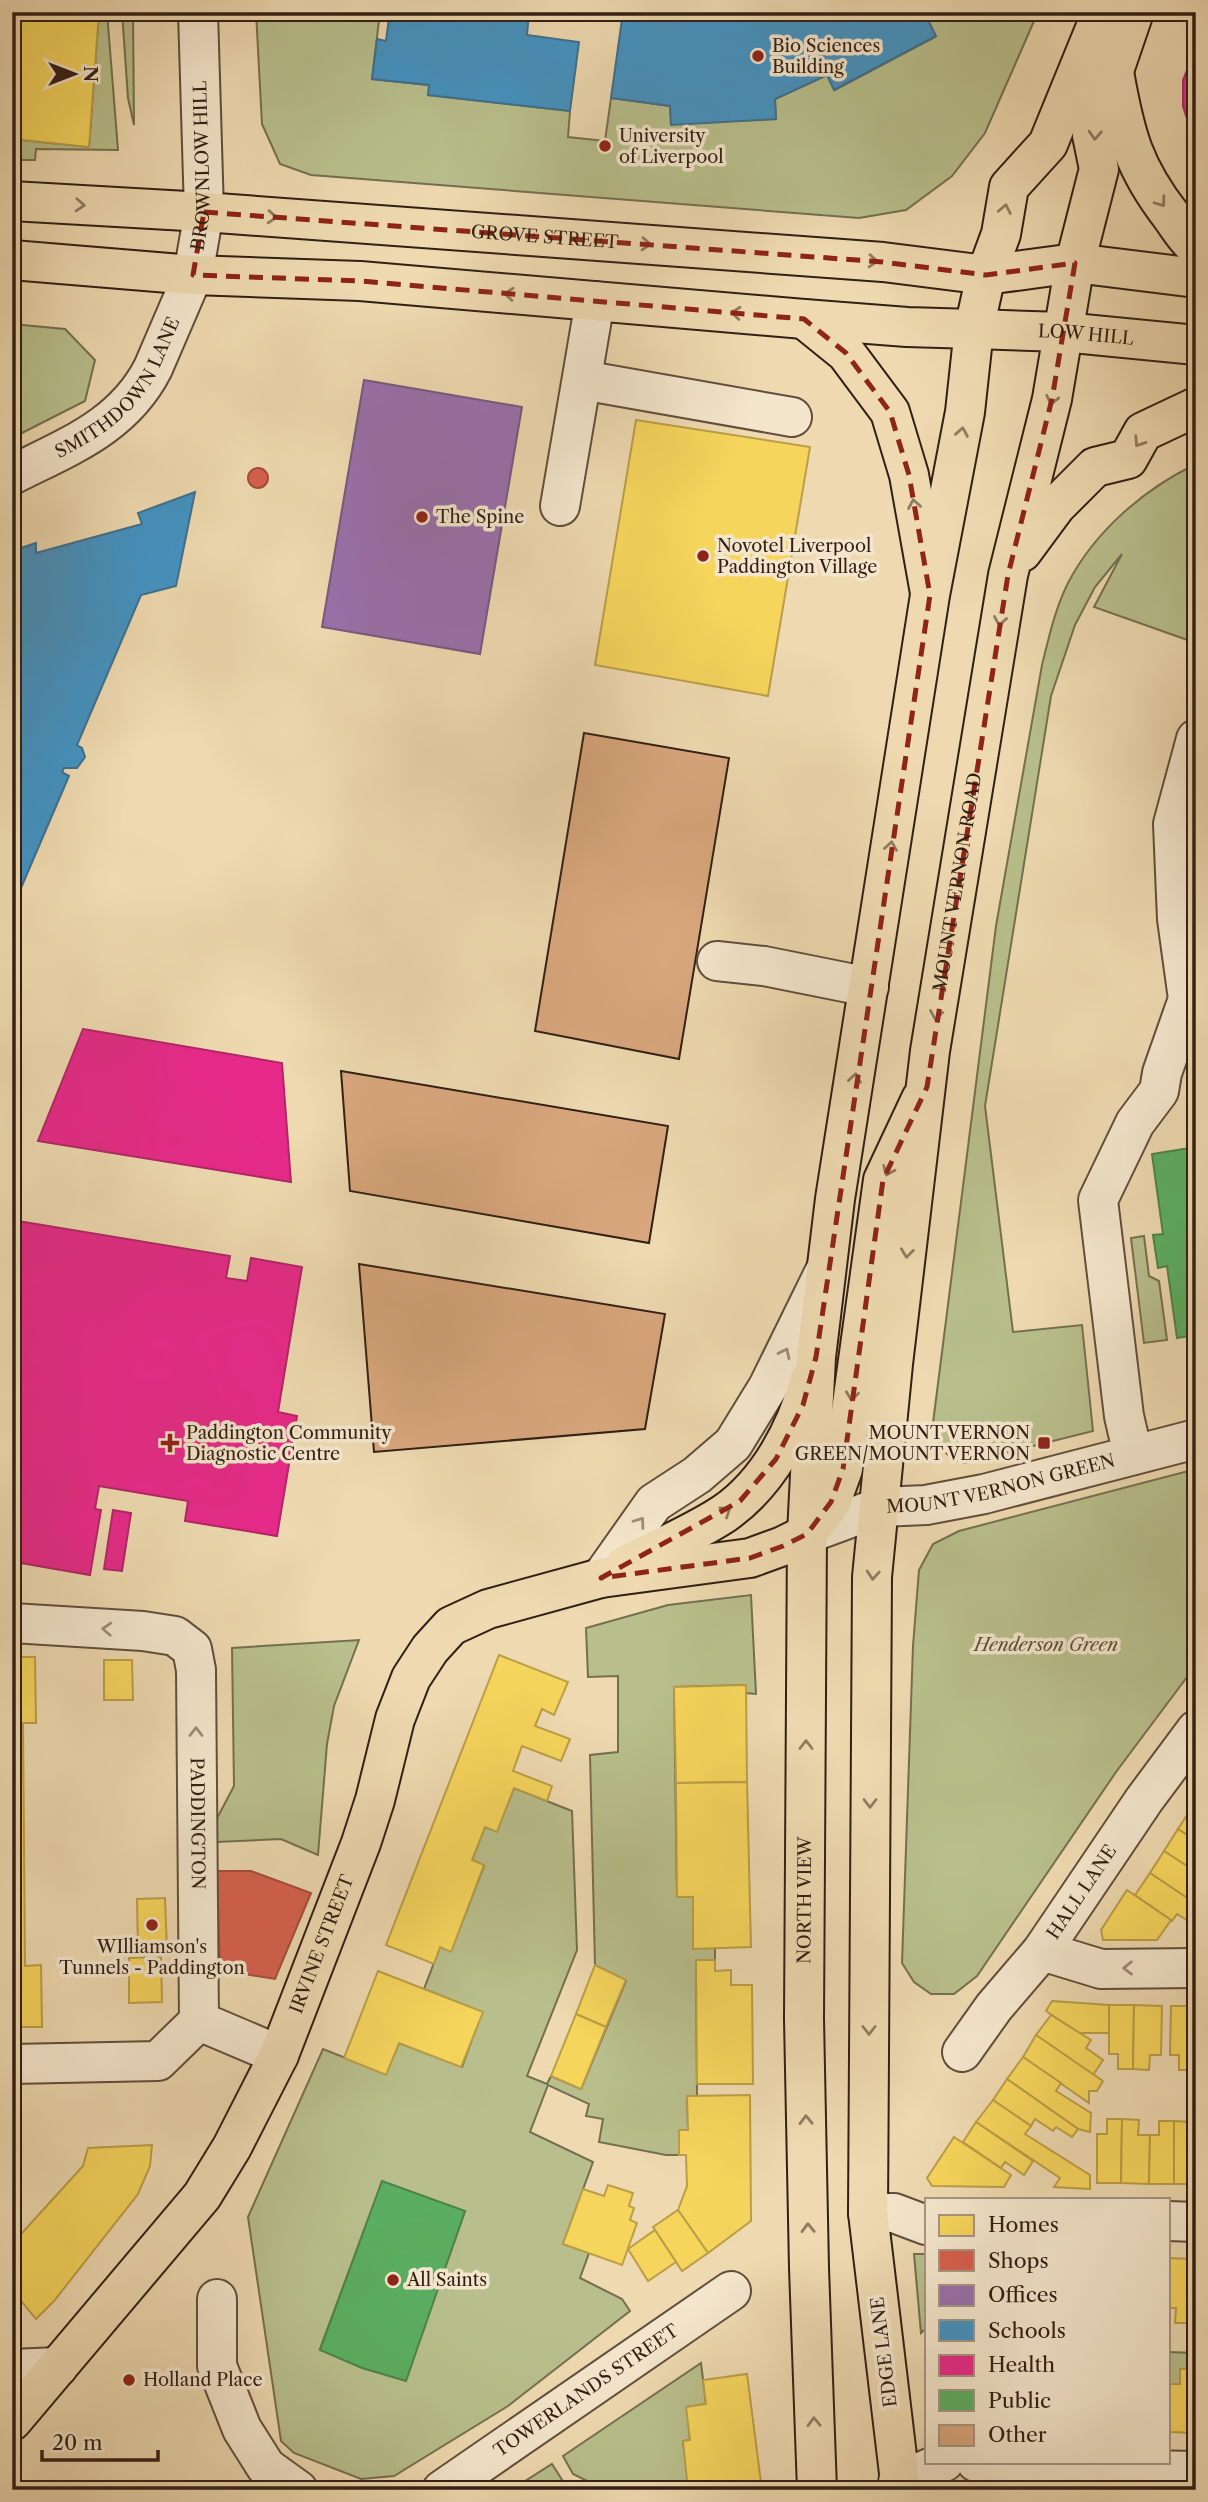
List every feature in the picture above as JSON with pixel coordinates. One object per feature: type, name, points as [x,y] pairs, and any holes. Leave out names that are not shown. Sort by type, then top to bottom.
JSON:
[{"type":"main road","points":[[807,1534],[816,1357],[835,1199],[930,595],[965,412],[974,329],[1010,187],[1048,144],[1102,12]]},
{"type":"main road","name":"MOUNT VERNON ROAD","points":[[880,1507],[930,1051],[1008,575],[1052,400],[1075,264],[1099,169],[1092,135],[1134,12]]},
{"type":"main road","points":[[1113,70],[1123,122],[1135,160],[1156,197],[1196,247]]},
{"type":"main road","name":"GROVE STREET","points":[[12,201],[204,212],[883,262],[986,275],[1075,264]]},
{"type":"main road","points":[[12,260],[193,275],[360,281],[804,319],[974,329]]},
{"type":"main road","points":[[1075,264],[1196,278]]},
{"type":"main road","points":[[804,319],[846,353],[890,412],[909,475],[930,595]]},
{"type":"main road","name":"LOW HILL","points":[[974,329],[1063,332],[1196,345]]},
{"type":"main road","points":[[1008,575],[1028,541],[1056,506],[1095,467],[1128,459],[1143,432],[1196,407]]},
{"type":"main road","points":[[601,1578],[750,1558],[807,1534],[831,1502],[843,1469],[883,1180],[927,1087]]},
{"type":"main road","points":[[601,1578],[723,1514],[740,1502],[776,1459],[792,1431],[803,1405],[816,1357]]},
{"type":"main road","points":[[868,2213],[872,1577],[880,1507]]},
{"type":"main road","name":"NORTH VIEW","points":[[807,1534],[804,2019],[817,2490]]},
{"type":"main road","name":"IRVINE STREET","points":[[12,2421],[202,2196],[232,2147],[279,2055],[361,1843],[375,1800],[395,1719],[411,1678],[430,1649],[451,1626],[488,1609],[601,1578]]},
{"type":"main road","name":"EDGE LANE","points":[[868,2213],[899,2485]]},
{"type":"street","name":"BROWNLOW HILL","points":[[193,275],[204,212],[198,12]]},
{"type":"street","name":"SMITHDOWN LANE","points":[[12,475],[100,429],[125,408],[153,368],[193,275]]},
{"type":"street","points":[[560,506],[595,301]]},
{"type":"street","points":[[582,380],[792,417]]},
{"type":"street","points":[[1133,1455],[1124,1416],[1098,1200],[1135,1123],[1159,1091],[1162,1073],[1188,999],[1177,919],[1173,824],[1196,739]]},
{"type":"street","points":[[717,961],[764,966],[869,988]]},
{"type":"street","points":[[601,1578],[654,1503],[697,1475],[733,1444],[768,1387],[827,1267]]},
{"type":"street","name":"MOUNT VERNON GREEN","points":[[807,1534],[880,1507],[926,1505],[985,1494],[1196,1439]]},
{"type":"street","name":"PADDINGTON","points":[[12,1623],[143,1631],[175,1636],[192,1649],[196,1670],[199,2021]]},
{"type":"street","name":"HALL LANE","points":[[962,2052],[994,2007],[1042,1951],[1144,1800],[1196,1730]]},
{"type":"street","points":[[1042,1951],[1101,1969],[1196,1968]]},
{"type":"street","points":[[12,2064],[158,2061],[199,2021],[279,2055]]},
{"type":"street","points":[[868,2213],[894,2213],[925,2225]]},
{"type":"street","points":[[1170,2221],[1196,2222]]},
{"type":"street","name":"TOWERLANDS STREET","points":[[442,2490],[731,2291]]},
{"type":"street","points":[[216,2299],[217,2366],[242,2429],[266,2467],[298,2490]]},
{"type":"street","points":[[12,2368],[58,2367]]},
{"type":"street","points":[[899,2485],[939,2464]]},
{"type":"street","points":[[980,2464],[986,2467],[1196,2471]]},
{"type":"highlighted area","points":[[204,212],[883,262],[986,275],[1075,263],[1052,399],[1008,575],[927,1087],[883,1180],[843,1469],[831,1502],[807,1534],[783,1546],[750,1558],[601,1578],[740,1501],[776,1459],[803,1405],[816,1357],[930,595],[909,475],[890,412],[846,353],[804,319],[360,281],[193,275]]},
{"type":"green space","points":[[99,12],[107,12],[118,150],[36,149],[35,160],[12,160],[12,139],[89,147]]},
{"type":"green space","points":[[122,12],[133,12],[134,125],[128,98]]},
{"type":"green space","points":[[256,12],[380,12],[372,79],[429,85],[429,95],[570,111],[568,137],[605,141],[611,98],[670,106],[671,124],[776,119],[775,99],[827,75],[835,90],[935,37],[928,20],[936,12],[1038,12],[985,133],[952,176],[906,210],[859,218],[311,175],[280,164],[262,124]]},
{"type":"green space","points":[[12,324],[65,329],[95,360],[85,401],[12,438]]},
{"type":"green space","points":[[1196,464],[1196,643],[1094,607],[1122,554],[1095,587],[1075,625],[1051,696],[985,1106],[1013,1332],[1082,1325],[1093,1431],[965,1463],[957,1461],[942,1449],[933,1423],[996,926],[1042,665],[1063,593],[1092,546],[1140,499]]},
{"type":"green space","points":[[1144,1236],[1149,1276],[1159,1281],[1167,1340],[1144,1343],[1131,1238]]},
{"type":"green space","name":"Henderson Green","points":[[1196,1469],[1196,1665],[1116,1772],[977,1976],[954,1994],[931,1994],[914,1982],[902,1963],[913,1646],[919,1570],[933,1544],[959,1531]]},
{"type":"green space","points":[[751,1595],[756,1694],[746,1693],[746,1685],[674,1687],[677,1897],[693,1897],[694,1948],[715,1948],[715,1960],[696,1960],[697,2096],[687,2096],[688,2130],[679,2130],[679,2155],[599,2142],[603,2119],[586,2116],[589,2104],[548,2085],[530,2132],[593,2162],[563,2244],[589,2253],[580,2278],[622,2299],[630,2311],[508,2406],[394,2476],[361,2479],[294,2453],[281,2441],[248,2217],[323,2049],[386,2074],[399,2043],[462,2067],[482,2012],[424,1989],[440,1947],[451,1951],[484,1866],[472,1860],[485,1827],[496,1831],[514,1788],[572,1811],[577,1950],[527,2076],[547,2084],[551,2076],[581,2089],[626,1981],[595,1965],[590,1755],[618,1752],[618,1676],[588,1677],[586,1628],[668,1605]],"holes":[[[382,2182],[465,2211],[405,2380],[320,2349]]]},
{"type":"green space","points":[[359,1640],[334,1706],[327,1744],[318,1855],[281,1839],[217,1842],[215,1822],[234,1786],[232,1648]]},
{"type":"green space","points":[[914,2254],[925,2254],[925,2329],[921,2333]]},
{"type":"green space","points":[[1170,2352],[1196,2353],[1196,2369],[1180,2369],[1180,2384],[1170,2384]]},
{"type":"green space","points":[[701,2363],[706,2404],[687,2407],[690,2440],[683,2441],[689,2490],[605,2490],[573,2474],[563,2456]]},
{"type":"green space","points":[[552,2464],[566,2486],[575,2490],[511,2490]]},
{"type":"building: Homes","points":[[12,12],[99,12],[89,147],[12,139]]},
{"type":"building: Homes","name":"Novotel Liverpool Paddington Village","points":[[636,420],[810,447],[768,696],[595,665]]},
{"type":"building: Homes","points":[[499,1655],[568,1682],[554,1715],[542,1709],[535,1726],[570,1739],[561,1761],[522,1746],[513,1771],[552,1786],[547,1801],[514,1788],[497,1832],[485,1827],[472,1860],[484,1865],[451,1952],[440,1947],[434,1964],[386,1945]]},
{"type":"building: Homes","points":[[12,1657],[35,1657],[36,1723],[23,1723],[25,1966],[41,1965],[42,2027],[12,2027]]},
{"type":"building: Homes","points":[[104,1660],[132,1660],[133,1700],[104,1700]]},
{"type":"building: Homes","points":[[746,1685],[747,1782],[676,1783],[674,1687]]},
{"type":"building: Homes","points":[[747,1782],[751,1947],[693,1949],[693,1897],[677,1897],[676,1783]]},
{"type":"building: Homes","points":[[1193,1806],[1196,1808],[1196,1841],[1178,1829]]},
{"type":"building: Homes","points":[[1178,1829],[1196,1841],[1196,1872],[1164,1851]]},
{"type":"building: Homes","points":[[1164,1851],[1196,1872],[1196,1904],[1150,1873]]},
{"type":"building: Homes","points":[[1150,1873],[1196,1904],[1196,1926],[1177,1914],[1172,1921],[1135,1895]]},
{"type":"building: Homes","points":[[1127,1890],[1171,1920],[1157,1940],[1103,1940],[1101,1930]]},
{"type":"building: Homes","name":"WIlliamson's Tunnels - Paddington","points":[[165,1898],[167,1950],[138,1950],[137,1899]]},
{"type":"building: Homes","points":[[161,1957],[162,2002],[129,2003],[129,1958]]},
{"type":"building: Homes","points":[[696,1960],[715,1960],[715,1971],[731,1970],[731,1985],[752,1985],[753,2084],[697,2084]]},
{"type":"building: Homes","points":[[595,1965],[626,1980],[606,2027],[576,2014]]},
{"type":"building: Homes","points":[[378,1971],[483,2012],[461,2067],[399,2043],[386,2075],[344,2058]]},
{"type":"building: Homes","points":[[1052,2001],[1109,2005],[1109,2033],[1079,2033],[1046,2011]]},
{"type":"building: Homes","points":[[1109,2005],[1134,2005],[1133,2069],[1118,2069],[1118,2054],[1109,2054]]},
{"type":"building: Homes","points":[[1134,2005],[1162,2006],[1161,2055],[1150,2055],[1149,2070],[1133,2069]]},
{"type":"building: Homes","points":[[1171,2006],[1195,2006],[1194,2070],[1179,2070],[1179,2055],[1170,2055]]},
{"type":"building: Homes","points":[[576,2014],[606,2027],[581,2089],[551,2076]]},
{"type":"building: Homes","points":[[1051,2015],[1091,2040],[1086,2048],[1103,2060],[1093,2075],[1036,2035]]},
{"type":"building: Homes","points":[[1036,2035],[1103,2081],[1097,2091],[1089,2091],[1089,2103],[1023,2057]]},
{"type":"building: Homes","points":[[1023,2057],[1061,2083],[1056,2091],[1091,2113],[1090,2132],[1078,2129],[1007,2079]]},
{"type":"building: Homes","points":[[1007,2079],[1078,2129],[1072,2137],[1056,2127],[1053,2131],[1035,2119],[1031,2126],[993,2100]]},
{"type":"building: Homes","points":[[750,2095],[751,2221],[708,2253],[678,2210],[687,2186],[686,2155],[679,2155],[679,2130],[688,2130],[687,2096]]},
{"type":"building: Homes","points":[[993,2100],[1031,2126],[1025,2134],[1090,2175],[1090,2189],[1054,2187],[1060,2178],[976,2122]]},
{"type":"building: Homes","points":[[1107,2119],[1122,2119],[1121,2183],[1097,2183],[1097,2134],[1107,2134]]},
{"type":"building: Homes","points":[[1122,2119],[1139,2120],[1138,2135],[1150,2135],[1149,2184],[1121,2183]]},
{"type":"building: Homes","points":[[1159,2121],[1174,2121],[1174,2184],[1149,2184],[1150,2135],[1159,2135]]},
{"type":"building: Homes","points":[[1174,2121],[1191,2122],[1191,2135],[1196,2135],[1196,2184],[1174,2184]]},
{"type":"building: Homes","points":[[976,2122],[1033,2161],[1024,2175],[1005,2162],[1001,2168],[963,2142]]},
{"type":"building: Homes","points":[[954,2137],[1011,2175],[1004,2187],[932,2186],[927,2178]]},
{"type":"building: Homes","points":[[152,2145],[150,2166],[138,2194],[54,2301],[36,2319],[12,2290],[12,2244],[83,2166],[88,2148]]},
{"type":"building: Homes","points":[[608,2185],[633,2193],[629,2206],[634,2208],[630,2220],[637,2223],[622,2265],[563,2244],[583,2189],[604,2196]]},
{"type":"building: Homes","points":[[678,2210],[708,2253],[682,2271],[653,2227]]},
{"type":"building: Homes","points":[[655,2230],[676,2262],[648,2281],[628,2249]]},
{"type":"building: Homes","points":[[1170,2258],[1192,2259],[1190,2323],[1175,2323],[1176,2308],[1170,2308]]},
{"type":"building: Homes","points":[[1192,2259],[1196,2259],[1196,2323],[1190,2323]]},
{"type":"building: Homes","points":[[1180,2369],[1195,2369],[1194,2433],[1170,2432],[1170,2384],[1180,2384]]},
{"type":"building: Homes","points":[[747,2374],[762,2490],[688,2490],[683,2441],[690,2440],[686,2407],[706,2404],[703,2380]]},
{"type":"building: Shops","points":[[258,468],[265,471],[268,478],[265,485],[258,488],[251,485],[248,478],[251,471]]},
{"type":"building: Shops","points":[[217,1871],[251,1871],[311,1893],[275,1979],[220,1970]]},
{"type":"building: Offices","name":"The Spine","points":[[364,380],[522,407],[480,654],[322,627]]},
{"type":"building: Schools","points":[[404,12],[529,12],[527,35],[579,42],[570,111],[428,95],[429,85],[372,79],[377,39],[386,41],[389,18]]},
{"type":"building: Schools","name":"Bio Sciences Building","points":[[623,12],[936,12],[928,20],[936,36],[834,90],[827,75],[775,99],[776,119],[671,125],[670,106],[611,98]]},
{"type":"building: Schools","points":[[195,492],[176,586],[141,595],[77,745],[82,748],[85,757],[77,768],[64,768],[62,772],[69,776],[12,909],[12,551],[36,543],[36,553],[142,524],[138,513]]},
{"type":"building: Health","points":[[1196,49],[1196,138],[1183,106],[1183,80]]},
{"type":"building: Health","points":[[83,1029],[282,1063],[291,1182],[38,1141]]},
{"type":"building: Health","points":[[12,1220],[230,1256],[226,1278],[247,1281],[251,1258],[302,1267],[278,1412],[297,1416],[277,1536],[185,1521],[188,1501],[99,1486],[95,1509],[101,1510],[90,1575],[15,1562],[12,1572]]},
{"type":"building: Health","points":[[113,1510],[131,1513],[122,1571],[104,1569]]},
{"type":"building: Public","points":[[1196,1147],[1196,1335],[1177,1338],[1167,1266],[1158,1268],[1153,1235],[1163,1234],[1152,1154]]},
{"type":"building: Public","name":"All Saints","points":[[382,2181],[465,2211],[406,2381],[362,2368],[320,2350]]},
{"type":"building: Other","points":[[584,733],[729,758],[679,1059],[535,1031]]},
{"type":"building: Other","points":[[341,1071],[668,1126],[649,1243],[350,1191]]},
{"type":"building: Other","points":[[359,1264],[665,1314],[645,1429],[374,1452]]},
{"type":"place","name":"Bio Sciences Building","points":[[758,56]]},
{"type":"place","name":"University of Liverpool","points":[[605,146]]},
{"type":"place","name":"The Spine","points":[[422,517]]},
{"type":"place","name":"Novotel Liverpool Paddington Village","points":[[703,556]]},
{"type":"place","name":"Paddington Community Diagnostic Centre","points":[[170,1443]]},
{"type":"place","name":"MOUNT VERNON GREEN/MOUNT VERNON","points":[[1044,1443]]},
{"type":"place","name":"WIlliamson's Tunnels - Paddington","points":[[152,1925]]},
{"type":"place","name":"All Saints","points":[[393,2280]]},
{"type":"place","name":"Holland Place","points":[[129,2380]]}]
